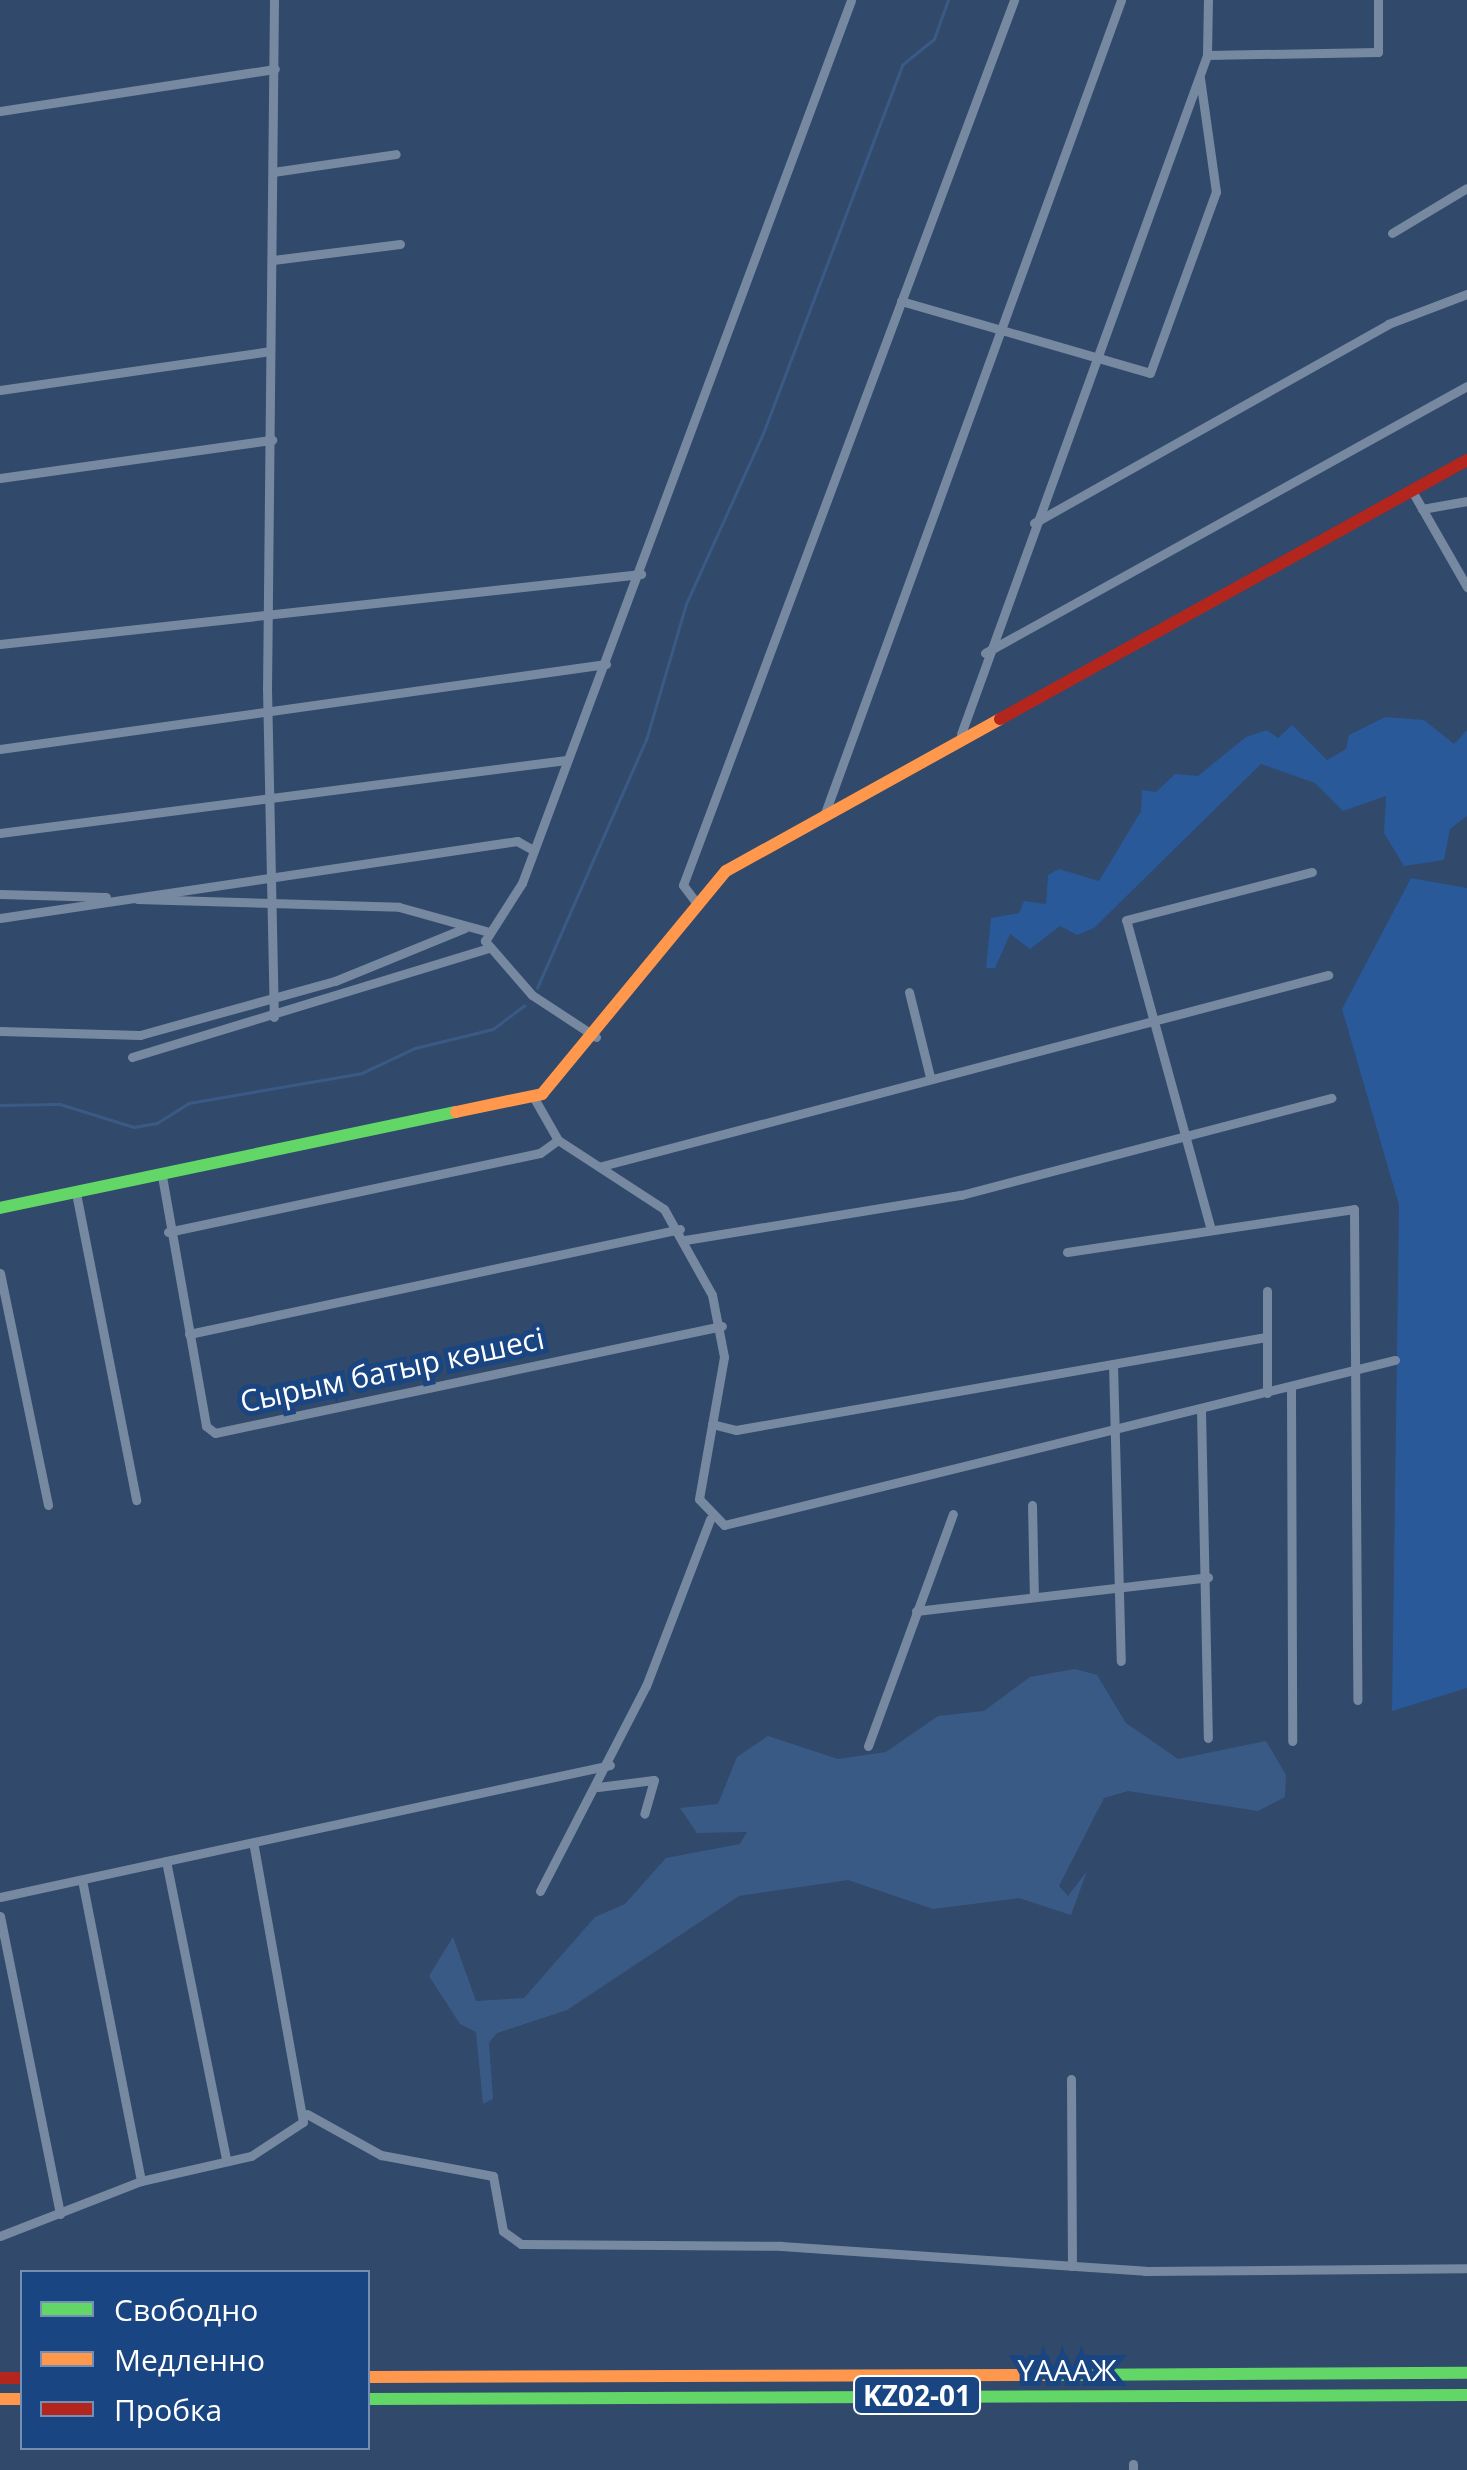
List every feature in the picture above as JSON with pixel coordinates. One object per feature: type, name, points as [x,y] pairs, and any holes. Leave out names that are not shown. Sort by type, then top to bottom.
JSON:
[{"type":"main road","points":[[0,1208],[534,1098],[596,1038],[694,901],[726,871],[961,734],[1467,460]]},
{"type":"main road","name":"ҮАААЖ","points":[[370,2378],[1467,2374]]},
{"type":"main road","name":"ҮАААЖ","points":[[370,2399],[1467,2395]]},
{"type":"street","points":[[274,0],[268,905],[268,1001],[274,1017]]},
{"type":"street","points":[[596,1038],[540,1001],[488,948],[488,932],[533,850],[606,664],[851,0]]},
{"type":"street","points":[[694,901],[683,884],[1014,0]]},
{"type":"street","points":[[825,814],[1120,0]]},
{"type":"street","points":[[961,734],[985,652],[1208,55],[1208,0]]},
{"type":"street","points":[[1208,55],[1378,52],[1378,0]]},
{"type":"street","points":[[0,111],[275,69]]},
{"type":"street","points":[[902,301],[1150,373],[1216,192],[1200,76]]},
{"type":"street","points":[[272,172],[396,154]]},
{"type":"street","points":[[1392,233],[1467,188]]},
{"type":"street","points":[[273,260],[400,244]]},
{"type":"street","points":[[1034,523],[1388,324],[1467,294]]},
{"type":"street","points":[[0,390],[270,351]]},
{"type":"street","points":[[985,652],[1467,386]]},
{"type":"street","points":[[0,478],[272,440]]},
{"type":"street","points":[[1412,491],[1467,588]]},
{"type":"street","points":[[1422,509],[1467,501]]},
{"type":"street","points":[[0,644],[641,574]]},
{"type":"street","points":[[0,750],[606,664]]},
{"type":"street","points":[[0,833],[270,802],[566,760]]},
{"type":"street","points":[[0,918],[517,841],[533,850]]},
{"type":"street","points":[[1211,1230],[1126,920],[1312,872]]},
{"type":"street","points":[[0,894],[399,907],[488,932]]},
{"type":"street","points":[[0,1031],[114,1039],[268,1001],[465,928]]},
{"type":"street","points":[[132,1057],[274,1017],[488,948]]},
{"type":"street","points":[[602,1166],[930,1076],[1328,976]]},
{"type":"street","points":[[909,992],[930,1076]]},
{"type":"street","points":[[534,1098],[558,1140],[602,1166],[680,1230],[722,1326],[712,1424],[699,1499],[710,1519],[740,1526],[1395,1360]]},
{"type":"street","points":[[685,1240],[961,1195],[1331,1098]]},
{"type":"street","points":[[168,1232],[540,1153],[558,1140]]},
{"type":"street","name":"Сырым батыр көшесі","points":[[162,1176],[168,1232],[189,1334],[216,1433],[722,1326]]},
{"type":"street","points":[[76,1193],[136,1500]]},
{"type":"street","points":[[1067,1252],[1354,1209],[1351,1372],[1356,1700]]},
{"type":"street","points":[[189,1334],[680,1230]]},
{"type":"street","points":[[0,1274],[48,1504]]},
{"type":"street","points":[[1267,1291],[1267,1393]]},
{"type":"street","points":[[712,1424],[736,1430],[1266,1337]]},
{"type":"street","points":[[1113,1364],[1121,1661]]},
{"type":"street","points":[[1291,1386],[1292,1741]]},
{"type":"street","points":[[1201,1410],[1208,1577],[1208,1738]]},
{"type":"street","points":[[1032,1505],[1034,1597]]},
{"type":"street","points":[[868,1746],[952,1514]]},
{"type":"street","points":[[540,1892],[610,1764],[710,1519]]},
{"type":"street","points":[[916,1611],[1208,1577]]},
{"type":"street","points":[[0,1898],[610,1764]]},
{"type":"street","points":[[598,1786],[654,1780],[644,1814]]},
{"type":"street","points":[[253,1842],[307,2114],[380,2155],[493,2176],[503,2231],[521,2244],[781,2246],[1072,2266],[1467,2268]]},
{"type":"street","points":[[166,1861],[226,2158]]},
{"type":"street","points":[[82,1880],[141,2181]]},
{"type":"street","points":[[0,1916],[60,2214]]},
{"type":"street","points":[[1071,2078],[1072,2266]]},
{"type":"street","points":[[0,2236],[141,2181],[226,2158],[251,2156],[307,2114]]},
{"type":"shaded area","points":[[1385,717],[1424,720],[1454,744],[1467,730],[1467,816],[1450,829],[1444,860],[1404,866],[1384,833],[1386,796],[1343,811],[1315,783],[1261,764],[1094,928],[1077,935],[1060,926],[1030,949],[1010,934],[995,968],[986,968],[991,918],[1019,913],[1024,901],[1046,904],[1048,875],[1059,869],[1099,881],[1141,811],[1142,790],[1156,792],[1175,774],[1198,776],[1246,737],[1267,730],[1278,738],[1292,725],[1327,760],[1346,749],[1349,735]]},
{"type":"shaded area","points":[[1411,878],[1467,888],[1467,1688],[1392,1711],[1399,1205],[1342,1009]]},
{"type":"shaded area","points":[[1075,1669],[1097,1675],[1126,1723],[1178,1759],[1266,1741],[1286,1775],[1285,1797],[1258,1811],[1128,1791],[1104,1798],[1059,1886],[1068,1896],[1087,1871],[1071,1915],[1019,1898],[933,1909],[848,1880],[739,1896],[567,2010],[497,2033],[489,2043],[493,2099],[483,2104],[476,2032],[460,2024],[429,1976],[453,1937],[476,2001],[524,1998],[595,1917],[625,1904],[666,1858],[740,1844],[747,1832],[697,1833],[680,1808],[718,1804],[737,1757],[768,1736],[838,1759],[886,1752],[938,1716],[984,1711],[1030,1677]]},
{"type":"waterway","points":[[537,988],[646,740],[686,604],[764,431],[902,65],[934,39],[948,0]]},
{"type":"waterway","points":[[0,1105],[60,1104],[134,1127],[157,1123],[189,1103],[362,1073],[415,1048],[493,1029],[524,1006]]},
{"type":"traffic: fast","points":[[0,1208],[456,1112]]},
{"type":"traffic: fast","points":[[1049,2375],[1467,2373]]},
{"type":"traffic: fast","points":[[370,2399],[1467,2395]]},
{"type":"traffic: slow","points":[[456,1112],[542,1094],[726,871],[1000,719]]},
{"type":"traffic: slow","points":[[370,2377],[1049,2375]]},
{"type":"traffic: slow","points":[[0,2399],[20,2399]]},
{"type":"traffic: jam","points":[[1000,719],[1467,460]]},
{"type":"traffic: jam","points":[[0,2378],[20,2378]]}]
